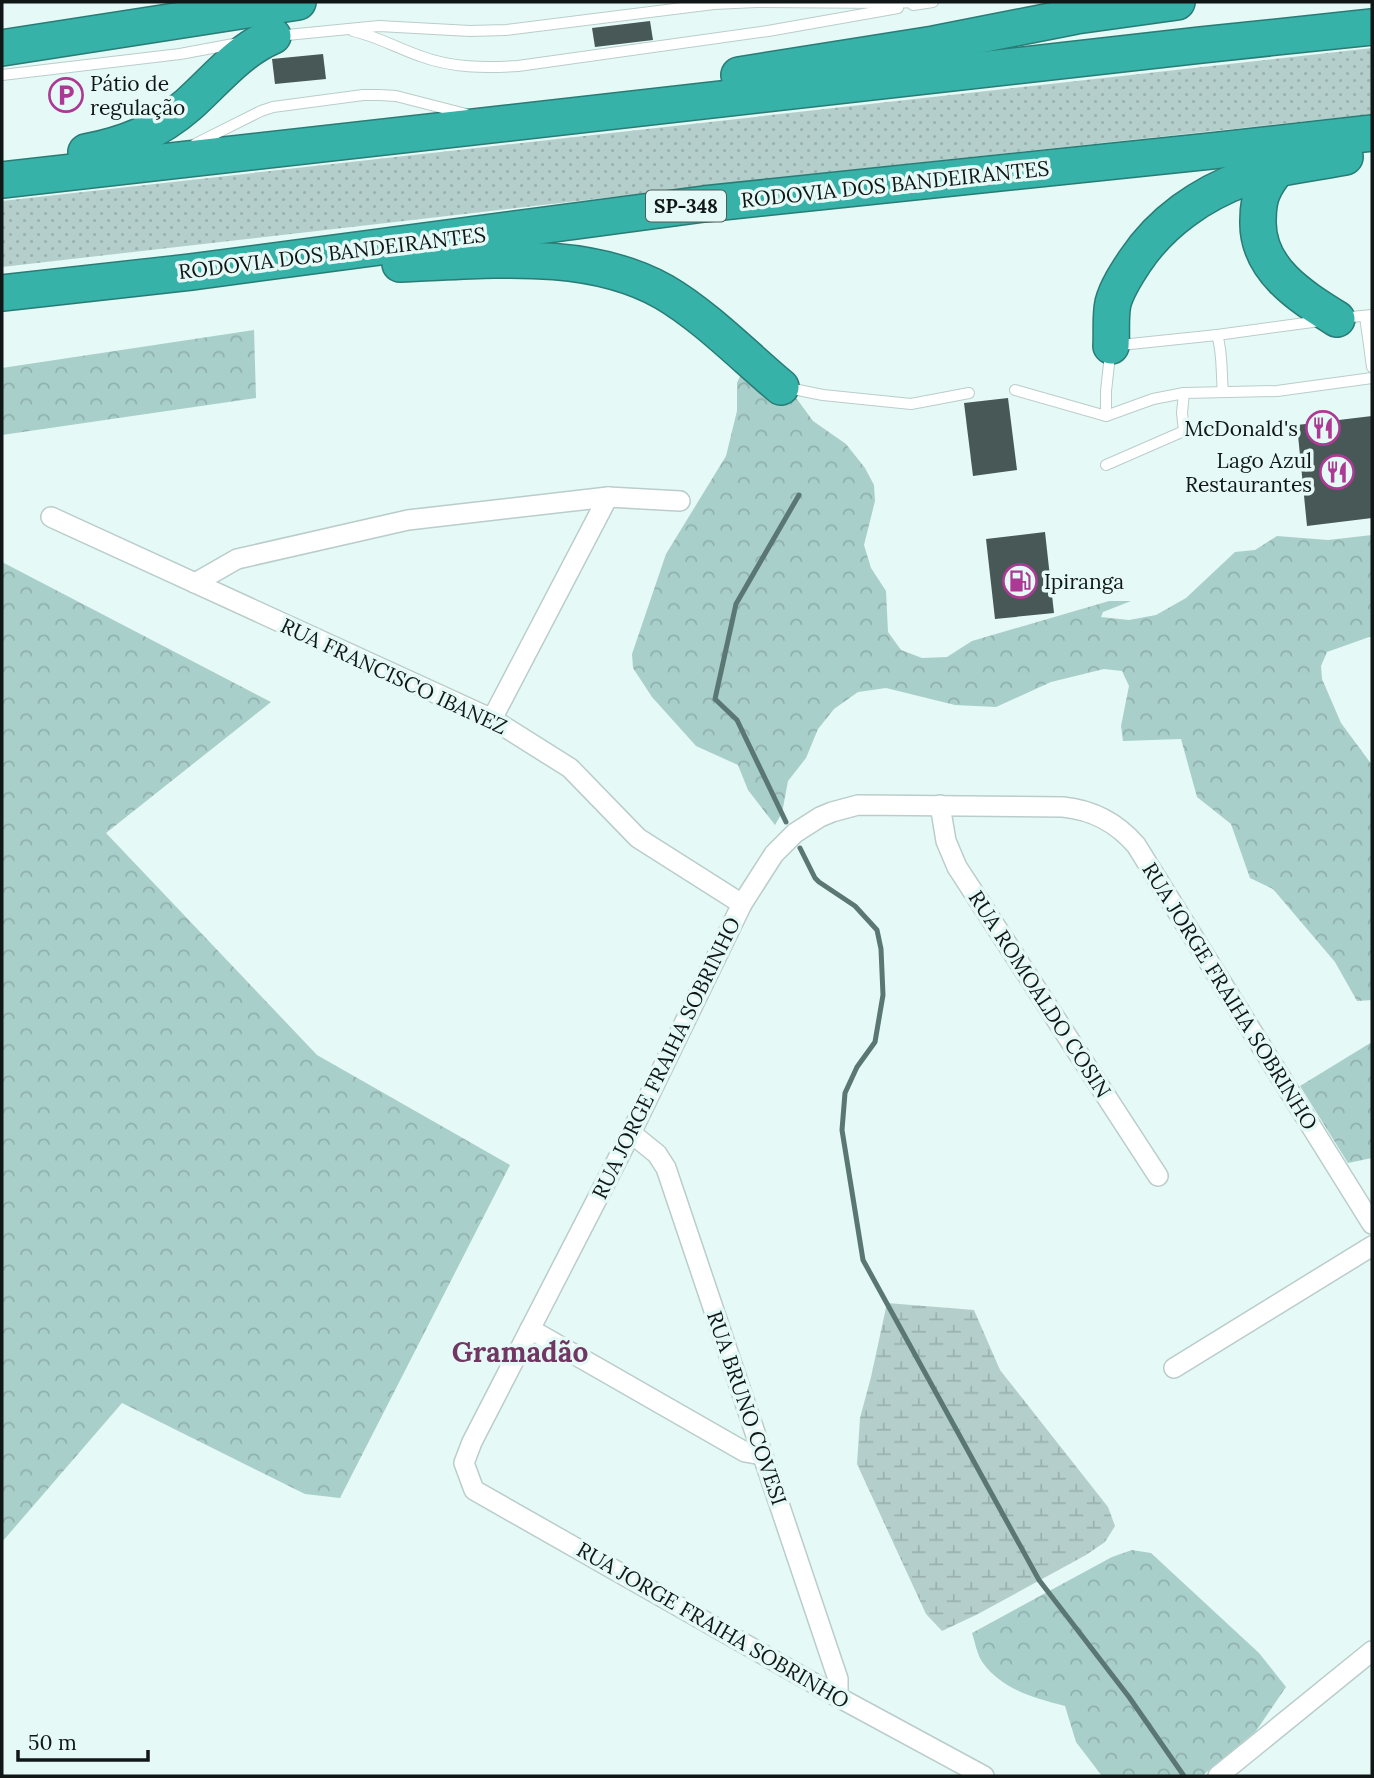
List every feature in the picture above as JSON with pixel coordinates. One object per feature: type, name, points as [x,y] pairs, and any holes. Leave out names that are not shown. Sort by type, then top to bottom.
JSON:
[{"type":"highway","points":[[2,48],[298,2]]},
{"type":"highway","points":[[504,124],[715,79],[934,44],[1076,16],[1177,2]]},
{"type":"highway","points":[[2,180],[1372,27]]},
{"type":"highway","points":[[2,170],[112,147],[144,135],[187,106],[251,47],[272,36]]},
{"type":"highway","name":"RODOVIA DOS BANDEIRANTES","points":[[2,293],[191,272],[704,204],[1372,132]]},
{"type":"highway","points":[[1111,346],[1113,303],[1125,276],[1145,247],[1175,217],[1210,193],[1246,178],[1372,152]]},
{"type":"highway","points":[[1276,170],[1263,189],[1258,211],[1257,236],[1268,263],[1289,286],[1315,305],[1358,316]]},
{"type":"highway","points":[[191,272],[514,260],[595,267],[630,277],[663,292],[693,312],[780,387]]},
{"type":"street","points":[[195,583],[237,559],[408,520],[608,497],[680,501]]},
{"type":"street","points":[[492,719],[608,497]]},
{"type":"street","name":"RUA FRANCISCO IBANEZ","points":[[51,517],[492,719],[570,768],[638,838],[742,904]]},
{"type":"street","name":"RUA JORGE FRAIHA SOBRINHO","points":[[984,1776],[838,1697],[474,1490],[464,1463],[472,1442],[631,1133],[742,904],[774,854],[795,833],[820,817],[858,804],[1063,807],[1079,809],[1109,821],[1136,845],[1372,1224]]},
{"type":"street","name":"RUA ROMOALDO COSIN","points":[[940,806],[946,841],[957,867],[1158,1176]]},
{"type":"street","name":"RUA BRUNO COVESI","points":[[631,1133],[657,1154],[666,1168],[838,1679],[838,1697]]},
{"type":"street","points":[[1174,1368],[1372,1246]]},
{"type":"street","points":[[530,1329],[745,1452],[762,1455]]},
{"type":"street","points":[[1218,1776],[1372,1651]]},
{"type":"lane","points":[[2,75],[180,54],[272,36],[340,29],[379,26],[470,31],[506,30],[714,4],[919,2]]},
{"type":"lane","points":[[340,29],[381,39],[445,64],[470,67],[518,66],[768,31],[933,2]]},
{"type":"lane","points":[[1106,416],[1111,346],[1358,316],[1372,367]]},
{"type":"lane","points":[[1217,335],[1222,350],[1220,362],[1223,392]]},
{"type":"lane","points":[[1015,390],[1106,416],[1153,399],[1184,393],[1277,391],[1372,378]]},
{"type":"lane","points":[[780,387],[823,395],[911,404],[969,393]]},
{"type":"lane","points":[[1106,465],[1184,431],[1184,393]]},
{"type":"green space","points":[[1372,48],[1372,114],[832,172],[2,267],[2,201]]},
{"type":"green space","points":[[254,330],[256,398],[2,435],[2,368]]},
{"type":"green space","points":[[741,374],[794,395],[813,421],[846,444],[865,468],[874,485],[875,501],[864,545],[871,568],[886,591],[888,632],[901,650],[922,658],[947,657],[972,641],[1109,601],[1131,601],[1103,612],[1101,617],[1129,620],[1156,615],[1186,598],[1235,552],[1255,550],[1277,536],[1328,540],[1372,535],[1372,636],[1327,652],[1321,666],[1322,679],[1341,723],[1372,765],[1372,1000],[1357,1001],[1335,962],[1273,889],[1250,878],[1231,824],[1197,797],[1181,739],[1123,741],[1121,726],[1129,686],[1122,671],[1104,669],[1051,682],[996,707],[955,705],[886,688],[858,692],[834,709],[818,729],[806,758],[788,781],[782,813],[775,825],[748,790],[738,765],[696,746],[652,697],[633,668],[632,654],[666,554],[726,456],[737,411],[737,383]]},
{"type":"green space","points":[[2,562],[271,702],[106,833],[317,1055],[510,1165],[340,1498],[305,1494],[122,1403],[2,1542]]},
{"type":"green space","points":[[1372,1042],[1372,1158],[1348,1163],[1300,1086]]},
{"type":"green space","points":[[887,1303],[974,1310],[1000,1370],[1108,1507],[1115,1526],[1105,1542],[1086,1555],[942,1631],[926,1614],[857,1464],[860,1418]]},
{"type":"green space","points":[[1132,1550],[1151,1553],[1259,1653],[1286,1687],[1256,1731],[1202,1776],[1102,1776],[1076,1742],[1065,1706],[1031,1696],[1000,1680],[981,1660],[976,1648],[972,1633],[1112,1557]]},
{"type":"building","points":[[650,21],[653,40],[595,47],[592,28]]},
{"type":"building","points":[[323,54],[326,79],[275,84],[272,59]]},
{"type":"building","points":[[1008,398],[1017,470],[973,476],[964,403]]},
{"type":"building","name":"Lago Azul Restaurantes","points":[[1372,416],[1372,518],[1307,526],[1297,425]]},
{"type":"building","name":"Ipiranga","points":[[1045,532],[1054,613],[995,619],[986,539]]},
{"type":"waterway","points":[[786,822],[737,720],[715,699],[736,604],[799,495]]},
{"type":"waterway","points":[[800,848],[815,878],[855,906],[877,930],[881,949],[883,995],[875,1042],[857,1067],[845,1093],[842,1130],[863,1260],[1039,1580],[1129,1697],[1184,1776]]},
{"type":"place","name":"Pátio de regulação","points":[[66,95]]},
{"type":"place","name":"McDonald's","points":[[1323,428]]},
{"type":"place","name":"Lago Azul Restaurantes","points":[[1337,472]]},
{"type":"place","name":"Ipiranga","points":[[1020,581]]},
{"type":"district","name":"Gramadão","points":[[520,1352]]}]
